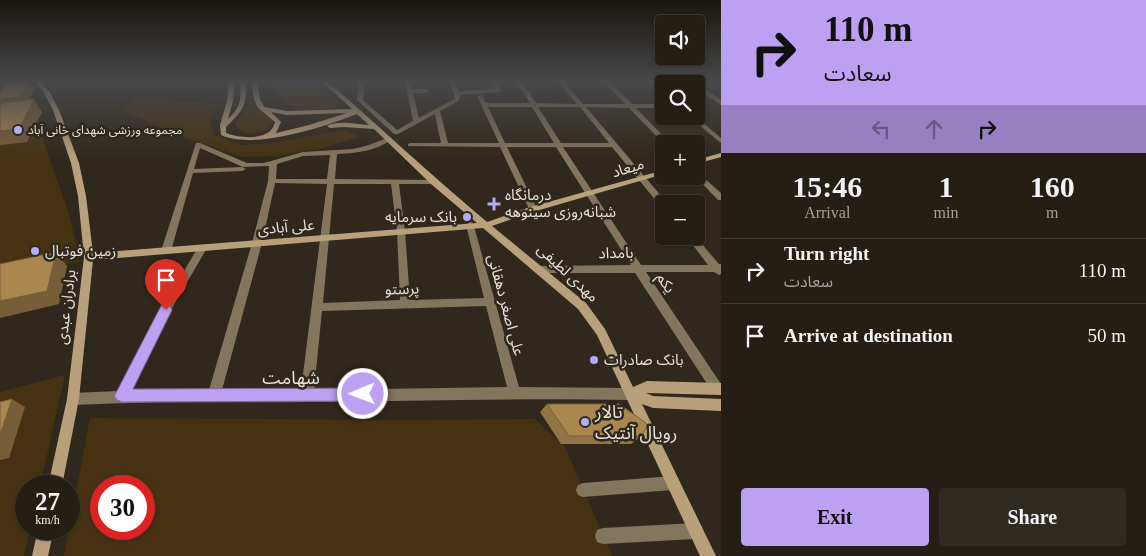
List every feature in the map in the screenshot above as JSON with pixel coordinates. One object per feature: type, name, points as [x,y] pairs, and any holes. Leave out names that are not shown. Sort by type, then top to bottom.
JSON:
[{"type":"main road","name":"برادران عبدی","points":[[54,106],[75,163],[82,196],[89,257],[73,399],[57,475]]},
{"type":"main road","points":[[228,106],[222,127],[223,134],[232,139],[253,139],[309,127],[344,118],[358,111]]},
{"type":"main road","points":[[222,127],[239,113],[243,106]]},
{"type":"main road","points":[[331,113],[341,106]]},
{"type":"main road","name":"مهدی لطیفی","points":[[352,106],[434,182],[582,306],[600,332],[708,556]]},
{"type":"main road","points":[[261,108],[276,118],[278,122],[274,131],[268,136]]},
{"type":"main road","points":[[261,108],[287,113],[358,111]]},
{"type":"main road","points":[[309,127],[374,126]]},
{"type":"main road","points":[[705,159],[721,155]]},
{"type":"main road","name":"میعاد","points":[[486,225],[533,209],[655,174]]},
{"type":"main road","name":"علی آبادی","points":[[89,257],[486,225]]},
{"type":"main road","points":[[630,394],[647,387],[719,389]]},
{"type":"main road","points":[[630,394],[652,402],[721,405]]},
{"type":"main road","points":[[40,556],[44,540]]},
{"type":"street","points":[[366,106],[396,132],[446,106]]},
{"type":"street","points":[[413,106],[416,122]]},
{"type":"street","points":[[484,106],[533,209]]},
{"type":"street","name":"یکم","points":[[535,106],[589,194],[719,389]]},
{"type":"street","points":[[582,106],[656,195]]},
{"type":"street","points":[[632,106],[655,106]]},
{"type":"street","points":[[632,106],[659,135]]},
{"type":"street","points":[[358,111],[369,109]]},
{"type":"street","points":[[437,110],[445,145]]},
{"type":"street","points":[[702,125],[721,141]]},
{"type":"street","points":[[166,251],[198,144],[246,165],[273,163],[302,154],[353,151],[371,147],[389,139]]},
{"type":"street","points":[[410,145],[614,145]]},
{"type":"street","points":[[307,396],[334,152]]},
{"type":"street","points":[[214,396],[257,243],[272,181],[273,163]]},
{"type":"street","points":[[190,171],[242,169]]},
{"type":"street","points":[[272,181],[434,182]]},
{"type":"street","points":[[395,182],[401,231],[405,304]]},
{"type":"street","points":[[705,183],[721,198]]},
{"type":"street","name":"علی اصغر دهقانی","points":[[470,225],[514,392]]},
{"type":"street","points":[[698,245],[720,270]]},
{"type":"street","points":[[122,396],[157,325],[202,248]]},
{"type":"street","name":"بامداد","points":[[541,270],[638,268],[720,270]]},
{"type":"street","name":"پرستو","points":[[316,307],[490,302]]},
{"type":"street","name":"شهامت","points":[[73,399],[122,396],[307,396],[514,392],[630,394]]},
{"type":"street","points":[[583,490],[673,483]]},
{"type":"street","points":[[603,536],[696,531]]},
{"type":"shaded area","points":[[0,106],[34,106],[42,137],[69,214],[80,261],[0,281]]},
{"type":"shaded area","points":[[127,106],[217,106],[209,119],[215,135],[241,145],[272,143],[344,130],[360,137],[322,148],[276,156],[243,157],[178,135],[123,110]]},
{"type":"shaded area","points":[[248,106],[254,106],[274,122],[259,132],[241,132],[235,122],[246,112]]},
{"type":"shaded area","points":[[290,106],[336,106],[328,110]]},
{"type":"shaded area","points":[[65,375],[42,475],[15,475],[15,540],[28,540],[24,556],[0,556],[0,392]]},
{"type":"shaded area","points":[[90,418],[535,419],[565,447],[612,556],[64,556],[67,540],[80,540],[79,475]]},
{"type":"building","points":[[0,106],[31,106],[19,129],[0,131]]},
{"type":"building","points":[[56,252],[47,291],[0,301],[0,264]]},
{"type":"building","points":[[12,399],[0,435],[0,402]]},
{"type":"building","points":[[547,404],[619,404],[646,423],[647,426],[642,436],[569,436]]},
{"type":"place","name":"مجموعه ورزشی شهدای خانی آباد","points":[[18,130]]},
{"type":"place","name":"درمانگاه شبانه‌روزی سینوهه","points":[[494,204]]},
{"type":"place","name":"بانک سرمایه","points":[[467,217]]},
{"type":"place","name":"زمین فوتبال","points":[[35,251]]},
{"type":"place","name":"بانک صادرات","points":[[594,360]]},
{"type":"place","name":"تالار رویال آنتیک","points":[[585,422]]},
{"type":"route","points":[[166,310],[122,396],[307,396],[363,394]]}]
